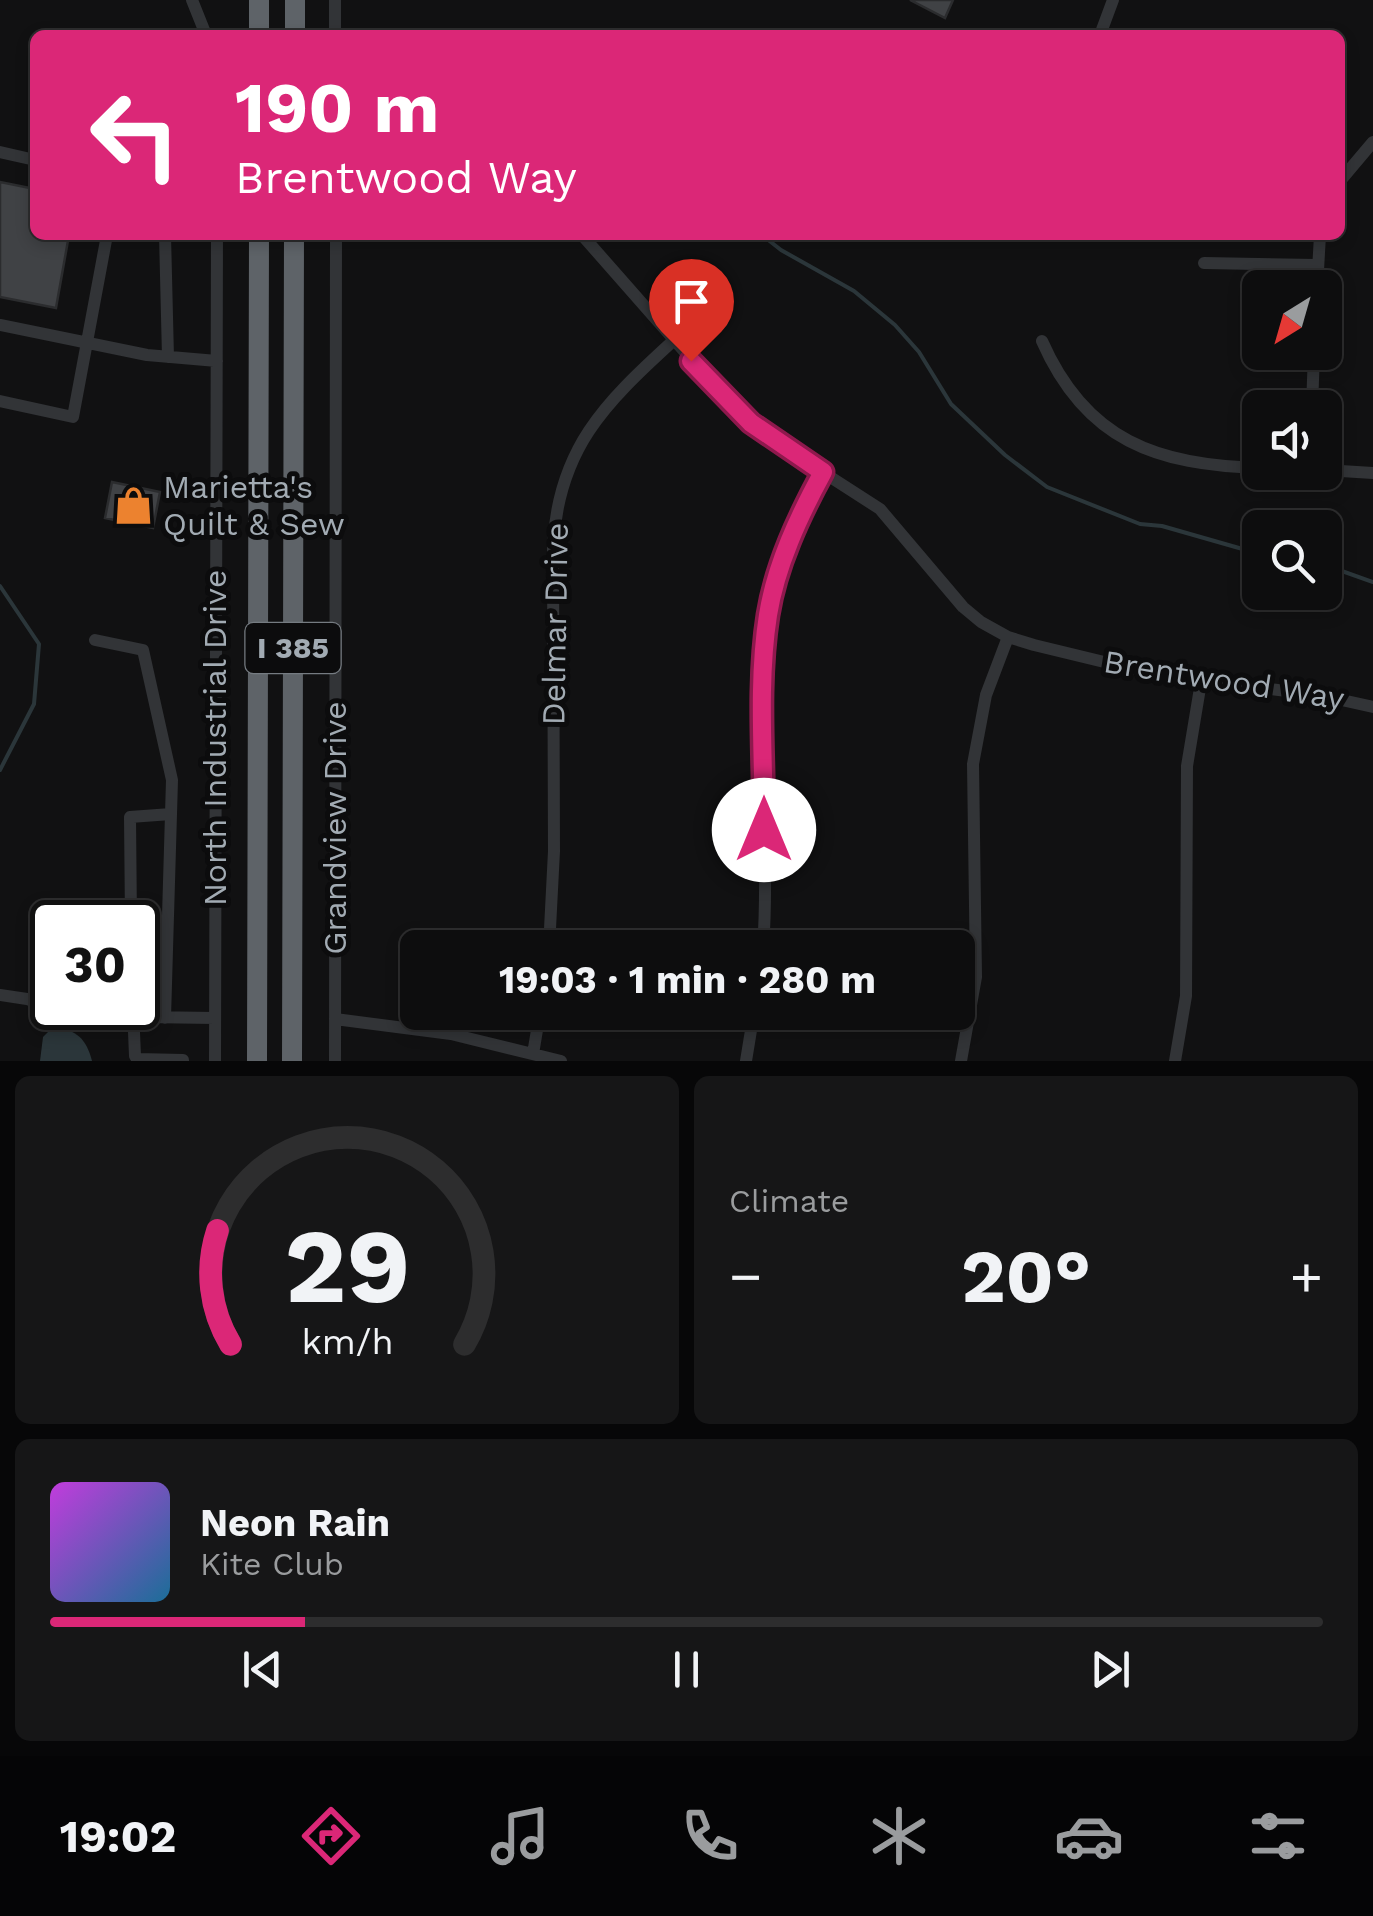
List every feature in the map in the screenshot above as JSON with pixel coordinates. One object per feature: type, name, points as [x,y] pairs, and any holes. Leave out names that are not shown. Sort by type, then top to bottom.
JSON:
[{"type":"highway","points":[[259,0],[259,30]]},
{"type":"highway","points":[[295,0],[295,30]]},
{"type":"highway","name":"I 385","points":[[257,1061],[259,240]]},
{"type":"highway","name":"I 385","points":[[292,1061],[294,240]]},
{"type":"street","points":[[192,0],[204,30]]},
{"type":"street","points":[[334,0],[335,30]]},
{"type":"street","points":[[1102,30],[1113,0]]},
{"type":"street","points":[[1345,176],[1373,142]]},
{"type":"street","points":[[0,152],[30,159]]},
{"type":"street","points":[[0,401],[73,417],[106,240]]},
{"type":"street","points":[[165,240],[168,357]]},
{"type":"street","name":"North Industrial Drive","points":[[215,1061],[217,240]]},
{"type":"street","name":"Grandview Drive","points":[[335,1061],[336,240]]},
{"type":"street","name":"Brentwood Way","points":[[586,240],[751,423],[880,509],[980,622],[1008,637],[1201,682],[1319,694],[1373,707]]},
{"type":"street","points":[[1316,270],[1319,240]]},
{"type":"street","points":[[1204,262],[1316,265]]},
{"type":"street","points":[[0,325],[168,357],[216,361]]},
{"type":"street","name":"Delmar Drive","points":[[550,930],[554,851],[553,548],[557,503],[568,466],[592,424],[673,340]]},
{"type":"street","points":[[1042,341],[1064,385],[1112,431],[1186,463],[1242,467]]},
{"type":"street","points":[[1342,471],[1373,473]]},
{"type":"street","points":[[763,930],[768,615],[790,544],[823,472]]},
{"type":"street","points":[[961,1061],[976,977],[974,764],[986,695],[1008,637]]},
{"type":"street","points":[[95,640],[144,650],[166,744],[172,780],[166,1018]]},
{"type":"street","points":[[1175,1061],[1186,996],[1188,766],[1201,682]]},
{"type":"street","points":[[132,900],[130,817],[171,814]]},
{"type":"street","points":[[0,995],[30,1001]]},
{"type":"street","points":[[160,1017],[215,1018]]},
{"type":"street","points":[[335,1019],[437,1032],[561,1061]]},
{"type":"street","points":[[133,1030],[137,1059],[183,1060]]},
{"type":"street","points":[[533,1054],[537,1030]]},
{"type":"street","points":[[746,1061],[751,1030]]},
{"type":"shaded area","points":[[50,1030],[69,1030],[87,1047],[92,1061],[40,1061],[43,1037]]},
{"type":"building","points":[[910,0],[953,0],[945,18]]},
{"type":"building","points":[[0,182],[30,188],[30,240],[68,240],[56,308],[0,297]]},
{"type":"building","name":"Marietta's Quilt & Sew","points":[[112,482],[160,492],[153,528],[105,518]]},
{"type":"waterway","points":[[768,240],[854,291],[895,325],[919,352],[951,404],[1005,455],[1047,487],[1140,524],[1162,526],[1242,549]]},
{"type":"waterway","points":[[1342,571],[1373,582]]},
{"type":"waterway","points":[[0,586],[39,644],[34,704],[0,770]]},
{"type":"place","name":"Marietta's Quilt & Sew","points":[[133,505]]},
{"type":"route","points":[[691,361],[751,423],[823,472],[790,544],[768,615],[764,830]]}]
